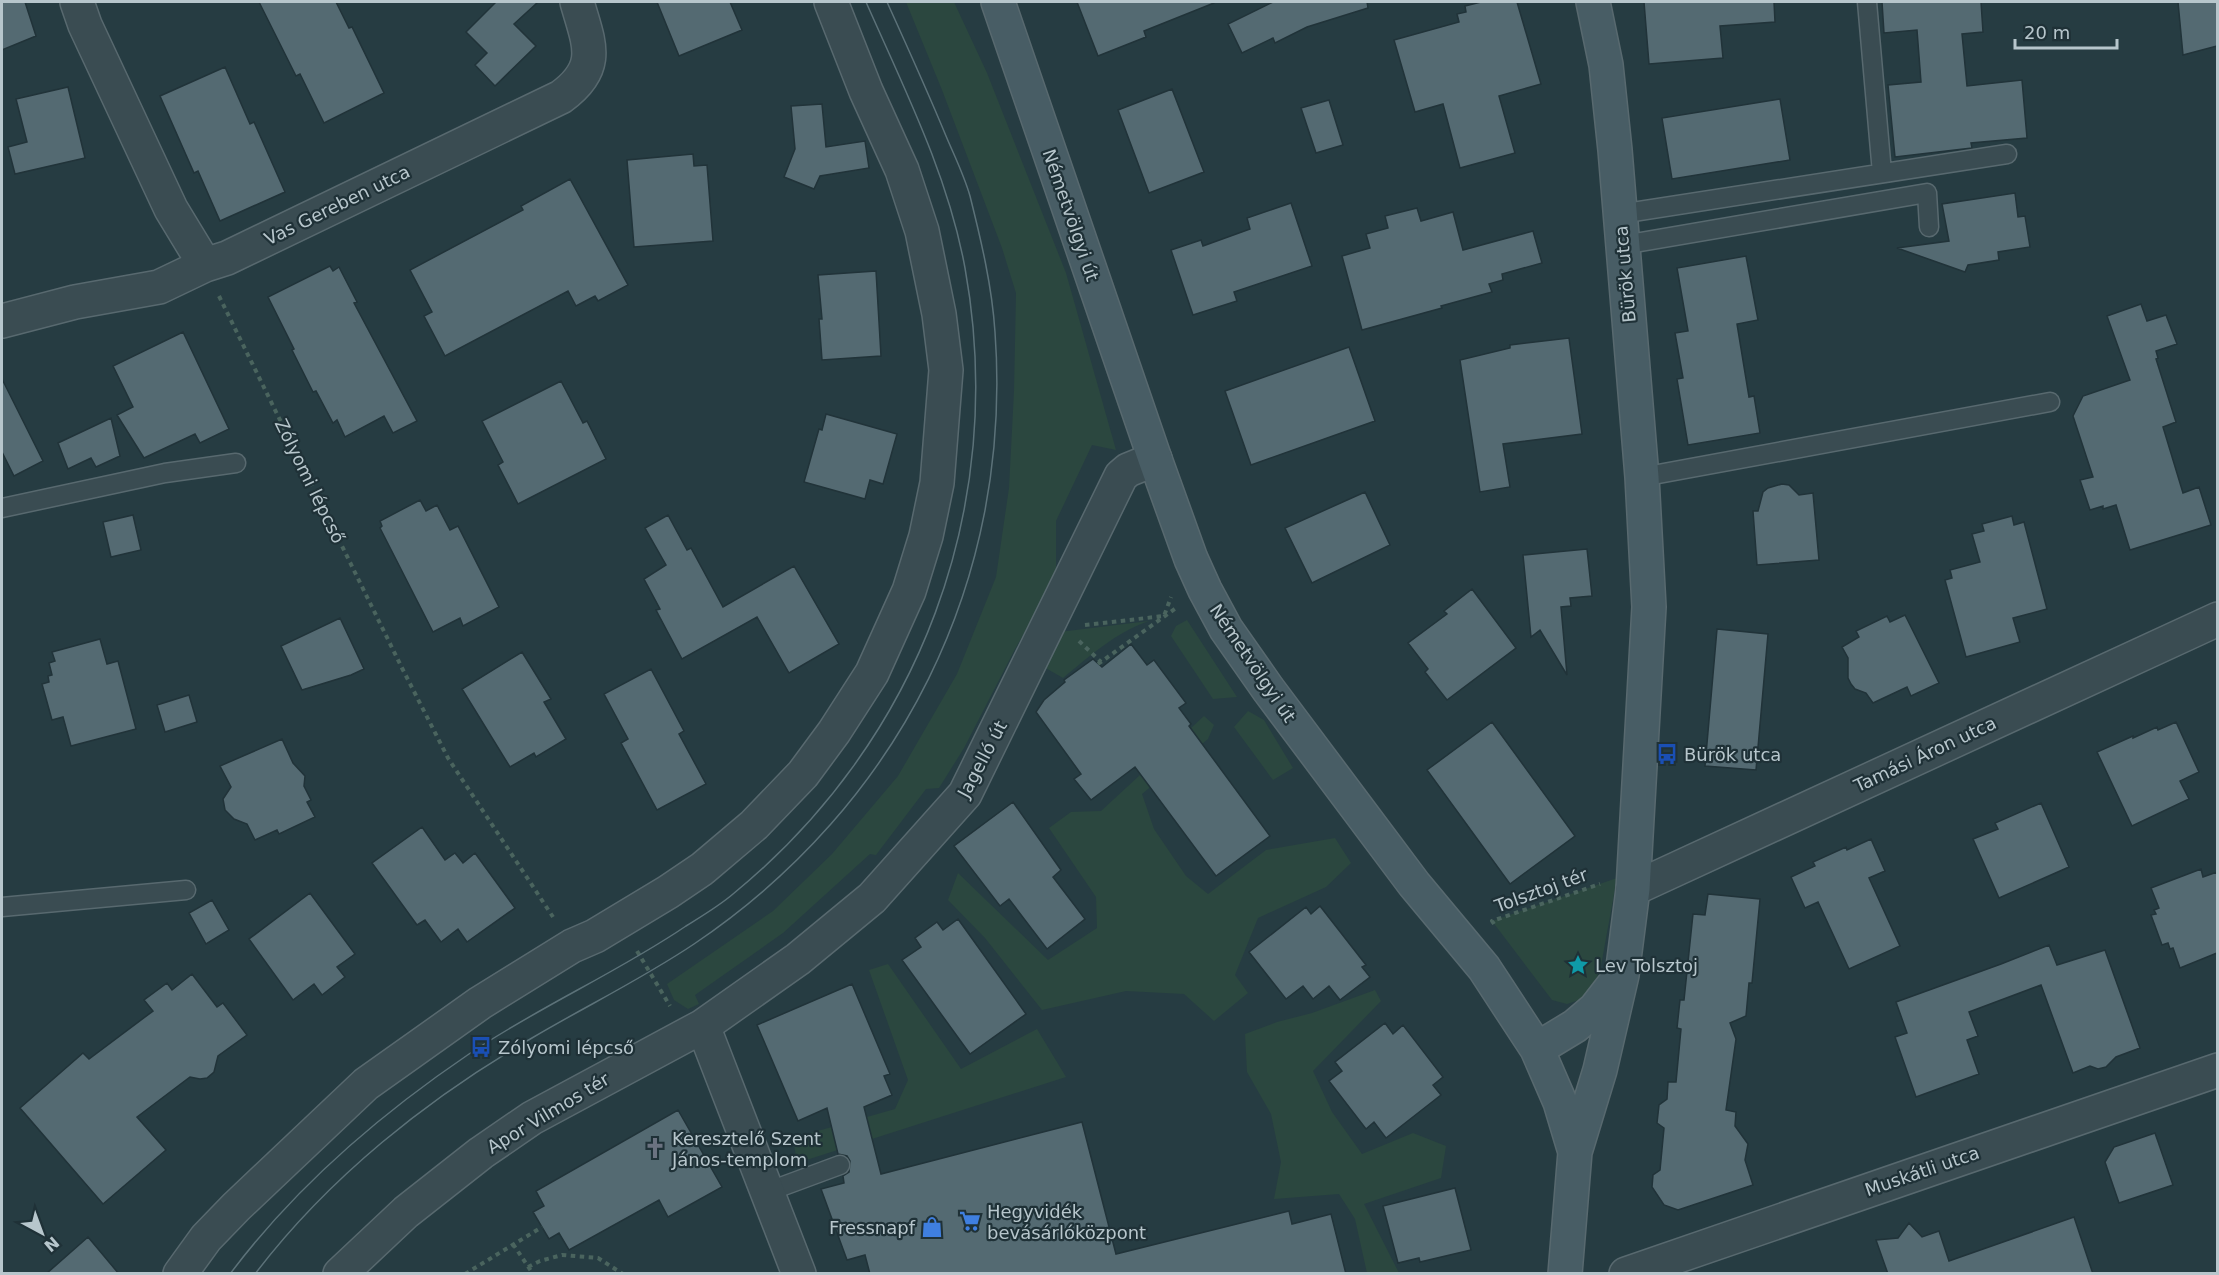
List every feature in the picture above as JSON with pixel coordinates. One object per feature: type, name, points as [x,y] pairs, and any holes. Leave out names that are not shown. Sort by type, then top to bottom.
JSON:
[{"type":"street","points":[[76,2],[171,209],[205,265]]},
{"type":"street","name":"Vas Gereben utca","points":[[2,321],[75,302],[159,286],[226,258],[561,97],[575,86],[588,67],[589,43],[577,2]]},
{"type":"street","points":[[180,1274],[206,1238],[236,1207],[366,1084],[480,1003],[572,946],[595,936],[702,869],[754,825],[803,774],[834,732],[872,673],[909,591],[926,536],[937,483],[946,370],[939,314],[922,231],[902,170],[862,81],[831,2]]},
{"type":"street","name":"Németvölgyi út","points":[[998,2],[1155,459],[1191,559],[1205,590],[1226,629],[1268,689],[1414,884],[1484,968],[1537,1049],[1560,1102],[1575,1152],[1565,1274]]},
{"type":"street","name":"Bürök utca","points":[[1575,1152],[1600,1070],[1622,975],[1620,885],[1649,607],[1642,477],[1622,230],[1606,65],[1593,2]]},
{"type":"street","name":"Jagelló út","points":[[695,1030],[798,959],[872,898],[901,863],[951,812],[965,794],[1060,634],[1121,476],[1128,470],[1155,459]]},
{"type":"street","name":"Tamási Áron utca","points":[[1620,885],[2217,619]]},
{"type":"street","points":[[1537,1049],[1575,1026],[1622,975]]},
{"type":"street","points":[[695,1030],[767,1192],[799,1274]]},
{"type":"street","name":"Apor Vilmos tér","points":[[340,1274],[374,1240],[442,1183],[532,1118],[695,1030]]},
{"type":"street","name":"Muskátli utca","points":[[1626,1274],[2217,1070]]},
{"type":"lane","points":[[1867,2],[1882,173]]},
{"type":"lane","points":[[1622,230],[1882,173],[2007,154]]},
{"type":"lane","points":[[1622,230],[1927,193],[1929,227]]},
{"type":"lane","points":[[1642,477],[2050,402]]},
{"type":"lane","points":[[2,508],[165,473],[236,463]]},
{"type":"lane","points":[[2,907],[186,890]]},
{"type":"lane","points":[[767,1192],[840,1165]]},
{"type":"path","name":"Zólyomi lépcső","points":[[205,265],[314,491],[448,758],[572,946]]},
{"type":"path","points":[[1060,634],[1164,616],[1172,594]]},
{"type":"path","points":[[1060,634],[1100,663],[1152,625]]},
{"type":"path","name":"Tolsztoj tér","points":[[1498,930],[1492,921],[1620,885]]},
{"type":"path","points":[[619,921],[695,1030]]},
{"type":"path","points":[[465,1274],[542,1227]]},
{"type":"path","points":[[513,1244],[533,1274]]},
{"type":"path","points":[[528,1267],[540,1261],[562,1256],[598,1258],[623,1274]]},
{"type":"green space","points":[[906,2],[954,2],[987,73],[1066,273],[1116,450],[1092,445],[1056,521],[1056,577],[1015,649],[964,748],[939,788],[926,789],[876,855],[870,854],[783,933],[695,995],[699,1004],[688,1009],[674,1000],[667,984],[773,911],[832,854],[898,776],[957,674],[996,577],[1009,488],[1016,293],[1002,248]]},
{"type":"green space","points":[[1187,620],[1237,697],[1213,699],[1171,636],[1176,626]]},
{"type":"green space","points":[[1149,621],[1114,638],[1063,678],[1037,663],[1051,633]]},
{"type":"green space","points":[[1248,711],[1264,720],[1293,768],[1273,780],[1234,727]]},
{"type":"green space","points":[[1204,716],[1214,725],[1208,739],[1142,794],[1154,829],[1186,876],[1208,894],[1266,850],[1335,838],[1351,863],[1326,887],[1258,918],[1235,975],[1248,993],[1214,1021],[1184,994],[1126,991],[1042,1010],[985,938],[948,900],[958,873],[1048,960],[1097,928],[1096,897],[1049,828],[1071,812],[1101,811]]},
{"type":"green space","points":[[1617,878],[1600,971],[1590,990],[1579,1000],[1567,1004],[1552,1000],[1492,921]]},
{"type":"green space","points":[[888,964],[961,1069],[1037,1029],[1066,1077],[797,1163],[793,1138],[895,1109],[908,1080],[869,970]]},
{"type":"green space","points":[[1375,990],[1381,1001],[1313,1071],[1332,1112],[1362,1154],[1413,1133],[1446,1146],[1441,1178],[1364,1204],[1399,1273],[1367,1273],[1355,1219],[1339,1194],[1274,1199],[1281,1162],[1271,1114],[1247,1072],[1245,1034]]},
{"type":"building","points":[[2,2],[25,2],[36,36],[2,50]]},
{"type":"building","points":[[259,2],[336,2],[349,28],[352,27],[384,93],[324,123],[300,74],[296,76]]},
{"type":"building","points":[[496,2],[538,2],[514,24],[536,46],[495,86],[475,65],[487,53],[466,32]]},
{"type":"building","points":[[657,2],[730,2],[742,30],[679,56]]},
{"type":"building","points":[[1077,2],[1214,3],[1144,31],[1146,37],[1098,56]]},
{"type":"building","points":[[1273,2],[1367,2],[1368,8],[1307,27],[1275,43],[1273,38],[1242,53],[1228,24]]},
{"type":"building","points":[[1481,2],[1517,2],[1541,84],[1499,96],[1515,153],[1460,168],[1443,104],[1415,112],[1394,40],[1459,22],[1457,14],[1466,12],[1465,6]]},
{"type":"building","points":[[1644,2],[1774,2],[1775,22],[1720,26],[1723,58],[1649,64]]},
{"type":"building","points":[[1882,2],[1981,2],[1983,32],[1962,34],[1967,86],[2022,80],[2027,138],[1971,143],[1972,148],[1895,157],[1888,85],[1921,82],[1917,30],[1884,33]]},
{"type":"building","points":[[2178,2],[2217,2],[2217,46],[2183,55]]},
{"type":"building","points":[[225,67],[250,124],[254,122],[285,192],[220,221],[198,171],[194,173],[160,96]]},
{"type":"building","points":[[68,87],[85,158],[15,174],[8,147],[27,142],[16,99]]},
{"type":"building","points":[[1172,89],[1204,172],[1149,193],[1118,110]]},
{"type":"building","points":[[1780,99],[1790,160],[1672,179],[1662,118]]},
{"type":"building","points":[[1329,100],[1343,145],[1316,153],[1301,108]]},
{"type":"building","points":[[822,104],[826,147],[865,141],[869,168],[820,176],[814,189],[784,177],[795,149],[791,106]]},
{"type":"building","points":[[693,154],[694,166],[707,165],[713,241],[634,247],[627,160]]},
{"type":"building","points":[[570,179],[628,285],[598,301],[595,296],[576,306],[568,291],[445,356],[424,316],[432,312],[410,270],[523,210],[521,206]]},
{"type":"building","points":[[2015,193],[2018,217],[2025,216],[2030,247],[1998,252],[1999,260],[1968,265],[1965,272],[1897,248],[1949,241],[1942,204]]},
{"type":"building","points":[[1291,203],[1312,266],[1234,292],[1237,301],[1193,315],[1171,250],[1201,240],[1203,246],[1250,229],[1247,218]]},
{"type":"building","points":[[1417,208],[1421,221],[1453,212],[1463,250],[1533,231],[1542,263],[1502,274],[1503,280],[1489,284],[1492,292],[1362,330],[1342,256],[1370,248],[1366,234],[1388,228],[1385,216]]},
{"type":"building","points":[[1746,256],[1758,320],[1737,324],[1749,397],[1754,396],[1760,433],[1688,445],[1677,379],[1683,378],[1675,333],[1688,331],[1677,268]]},
{"type":"building","points":[[330,266],[333,271],[339,267],[357,302],[354,303],[417,421],[393,433],[384,416],[345,437],[337,420],[333,423],[316,391],[313,392],[268,297]]},
{"type":"building","points":[[876,271],[881,356],[822,360],[819,319],[822,319],[818,275]]},
{"type":"building","points":[[2141,304],[2147,321],[2166,315],[2177,344],[2156,351],[2158,358],[2156,359],[2176,422],[2163,427],[2183,493],[2199,487],[2211,525],[2130,550],[2116,505],[2090,510],[2080,480],[2093,477],[2073,416],[2083,396],[2130,380],[2107,316]]},
{"type":"building","points":[[183,332],[229,429],[200,443],[195,434],[144,458],[117,415],[133,407],[113,366]]},
{"type":"building","points":[[1569,338],[1582,434],[1503,444],[1510,487],[1480,492],[1460,360],[1510,348],[1510,345]]},
{"type":"building","points":[[1349,347],[1375,421],[1251,465],[1225,391]]},
{"type":"building","points":[[2,379],[43,461],[14,476],[2,452]]},
{"type":"building","points":[[561,381],[583,423],[587,421],[606,459],[518,504],[498,465],[503,462],[482,421]]},
{"type":"building","points":[[826,414],[897,434],[883,484],[870,480],[865,499],[804,482],[819,429],[822,430]]},
{"type":"building","points":[[111,418],[120,456],[96,467],[91,458],[68,469],[58,443]]},
{"type":"building","points":[[1782,484],[1789,485],[1799,495],[1813,493],[1819,560],[1757,565],[1753,511],[1758,511],[1763,492]]},
{"type":"building","points":[[1365,492],[1390,545],[1312,583],[1285,528]]},
{"type":"building","points":[[420,500],[426,511],[437,505],[450,530],[458,526],[499,607],[463,626],[460,618],[433,632],[380,528],[382,526],[380,521]]},
{"type":"building","points":[[133,515],[141,550],[111,557],[103,522]]},
{"type":"building","points":[[668,515],[687,550],[691,548],[723,607],[794,566],[839,644],[789,673],[757,617],[682,659],[656,610],[660,609],[644,579],[666,565],[645,528]]},
{"type":"building","points":[[2012,516],[2014,525],[2024,522],[2047,609],[2013,618],[2020,642],[1966,657],[1945,580],[1952,578],[1950,570],[1980,562],[1972,534],[1984,531],[1982,524]]},
{"type":"building","points":[[1587,549],[1592,596],[1570,598],[1571,606],[1561,607],[1567,675],[1540,630],[1531,637],[1523,555]]},
{"type":"building","points":[[1472,589],[1516,648],[1447,700],[1425,672],[1428,669],[1408,643],[1447,614],[1444,611]]},
{"type":"building","points":[[1905,615],[1939,683],[1911,696],[1907,687],[1873,703],[1866,693],[1855,689],[1851,684],[1848,678],[1848,658],[1842,647],[1859,637],[1856,631],[1887,616],[1890,622]]},
{"type":"building","points":[[340,618],[364,669],[302,690],[281,646]]},
{"type":"building","points":[[1717,629],[1768,634],[1756,770],[1705,766]]},
{"type":"building","points":[[100,639],[107,664],[118,661],[136,729],[71,746],[63,717],[52,720],[42,684],[49,682],[48,676],[52,675],[49,663],[55,661],[52,652]]},
{"type":"building","points":[[1131,644],[1147,665],[1154,660],[1186,703],[1179,708],[1191,724],[1189,726],[1270,836],[1216,876],[1135,767],[1091,800],[1074,779],[1081,774],[1036,712],[1044,700],[1065,682],[1064,680],[1093,659],[1102,667]]},
{"type":"building","points":[[522,652],[551,699],[544,702],[566,739],[536,757],[534,753],[510,767],[462,689]]},
{"type":"building","points":[[651,669],[684,731],[679,734],[706,784],[657,810],[621,743],[628,739],[604,694]]},
{"type":"building","points":[[189,695],[197,722],[165,732],[157,705]]},
{"type":"building","points":[[1492,722],[1575,836],[1510,884],[1427,770]]},
{"type":"building","points":[[2176,722],[2199,772],[2180,781],[2189,799],[2132,826],[2097,752],[2133,736],[2133,738],[2157,727],[2158,730]]},
{"type":"building","points":[[282,739],[293,763],[305,776],[304,786],[311,800],[307,802],[315,817],[279,834],[277,830],[255,840],[247,824],[234,819],[225,810],[223,799],[231,787],[220,766]]},
{"type":"building","points":[[1013,802],[1061,870],[1053,877],[1085,919],[1047,949],[1009,899],[1000,906],[954,846]]},
{"type":"building","points":[[2041,803],[2069,867],[1999,898],[1973,839],[1998,829],[1995,823]]},
{"type":"building","points":[[422,827],[445,860],[455,853],[463,863],[475,853],[515,908],[467,942],[458,929],[441,942],[425,920],[417,925],[372,863]]},
{"type":"building","points":[[1871,839],[1885,871],[1869,878],[1900,946],[1849,969],[1818,902],[1805,908],[1791,877],[1815,866],[1813,862]]},
{"type":"building","points":[[2201,869],[2203,877],[2217,872],[2217,953],[2180,968],[2173,948],[2170,949],[2168,943],[2162,945],[2151,915],[2156,914],[2154,910],[2159,908],[2151,888]]},
{"type":"building","points":[[310,893],[355,954],[337,967],[345,977],[322,995],[314,984],[293,1000],[249,939]]},
{"type":"building","points":[[1708,894],[1760,899],[1752,983],[1749,983],[1746,1016],[1730,1023],[1736,1039],[1726,1110],[1736,1112],[1735,1126],[1748,1144],[1745,1160],[1753,1185],[1678,1210],[1664,1205],[1652,1187],[1653,1175],[1660,1170],[1664,1128],[1657,1123],[1659,1105],[1667,1099],[1668,1082],[1676,1082],[1681,1029],[1677,1028],[1680,1000],[1684,1000],[1693,914],[1705,915]]},
{"type":"building","points":[[212,900],[229,930],[206,944],[189,913]]},
{"type":"building","points":[[1320,906],[1366,965],[1362,967],[1370,977],[1340,1000],[1329,986],[1313,999],[1303,986],[1286,999],[1249,952],[1306,907],[1311,914]]},
{"type":"building","points":[[958,919],[1026,1014],[970,1054],[902,960],[921,947],[915,938],[937,922],[943,930]]},
{"type":"building","points":[[2049,945],[2057,965],[2105,950],[2140,1048],[2116,1057],[2106,1067],[2098,1069],[2090,1066],[2073,1073],[2041,985],[1969,1012],[1978,1036],[1967,1040],[1979,1074],[1916,1097],[1895,1037],[1907,1033],[1896,1002]]},
{"type":"building","points":[[192,974],[217,1007],[223,1003],[247,1035],[218,1056],[214,1072],[207,1078],[190,1077],[137,1117],[166,1150],[103,1204],[20,1108],[83,1053],[89,1059],[153,1011],[144,1000],[167,983],[172,990]]},
{"type":"building","points":[[852,984],[890,1074],[884,1076],[892,1095],[864,1107],[881,1174],[1082,1122],[1116,1254],[1289,1211],[1292,1224],[1331,1214],[1346,1274],[870,1274],[865,1255],[847,1260],[821,1189],[844,1183],[843,1176],[849,1172],[850,1161],[847,1156],[838,1154],[827,1108],[798,1121],[757,1025]]},
{"type":"building","points":[[1385,1023],[1393,1034],[1403,1025],[1443,1077],[1433,1085],[1441,1095],[1386,1138],[1374,1122],[1366,1129],[1329,1081],[1342,1071],[1335,1062]]},
{"type":"building","name":"Keresztelő Szent János-templom","points":[[678,1110],[722,1187],[668,1217],[659,1200],[569,1250],[559,1233],[549,1239],[533,1212],[544,1206],[536,1191]]},
{"type":"building","points":[[2155,1133],[2173,1185],[2119,1203],[2105,1162],[2114,1147]]},
{"type":"building","points":[[1455,1188],[1471,1250],[1420,1262],[1419,1258],[1398,1263],[1383,1206]]},
{"type":"building","points":[[2074,1217],[2093,1274],[1888,1274],[1876,1240],[1898,1238],[1909,1223],[1922,1237],[1939,1231],[1949,1261]]},
{"type":"building","points":[[88,1237],[119,1274],[46,1274]]},
{"type":"tram line","points":[[230,1274],[283,1211],[311,1182],[371,1127],[436,1077],[495,1037],[660,943],[733,894],[798,833],[854,765],[900,691],[935,613],[960,530],[973,445],[975,357],[965,268],[948,199],[910,99],[866,2]]},
{"type":"tram line","points":[[255,1274],[314,1205],[382,1142],[418,1114],[493,1061],[674,957],[767,888],[830,825],[885,755],[928,679],[962,598],[985,513],[996,424],[995,332],[986,263],[968,188],[887,2]]},
{"type":"place","name":"Bürök utca","points":[[1667,754]]},
{"type":"place","name":"Lev Tolsztoj","points":[[1578,965]]},
{"type":"place","name":"Zólyomi lépcső","points":[[481,1047]]},
{"type":"place","name":"Keresztelő Szent János-templom","points":[[655,1148]]},
{"type":"place","name":"Hegyvidék bevásárlóközpont","points":[[970,1221]]},
{"type":"place","name":"Fressnapf","points":[[932,1227]]}]
